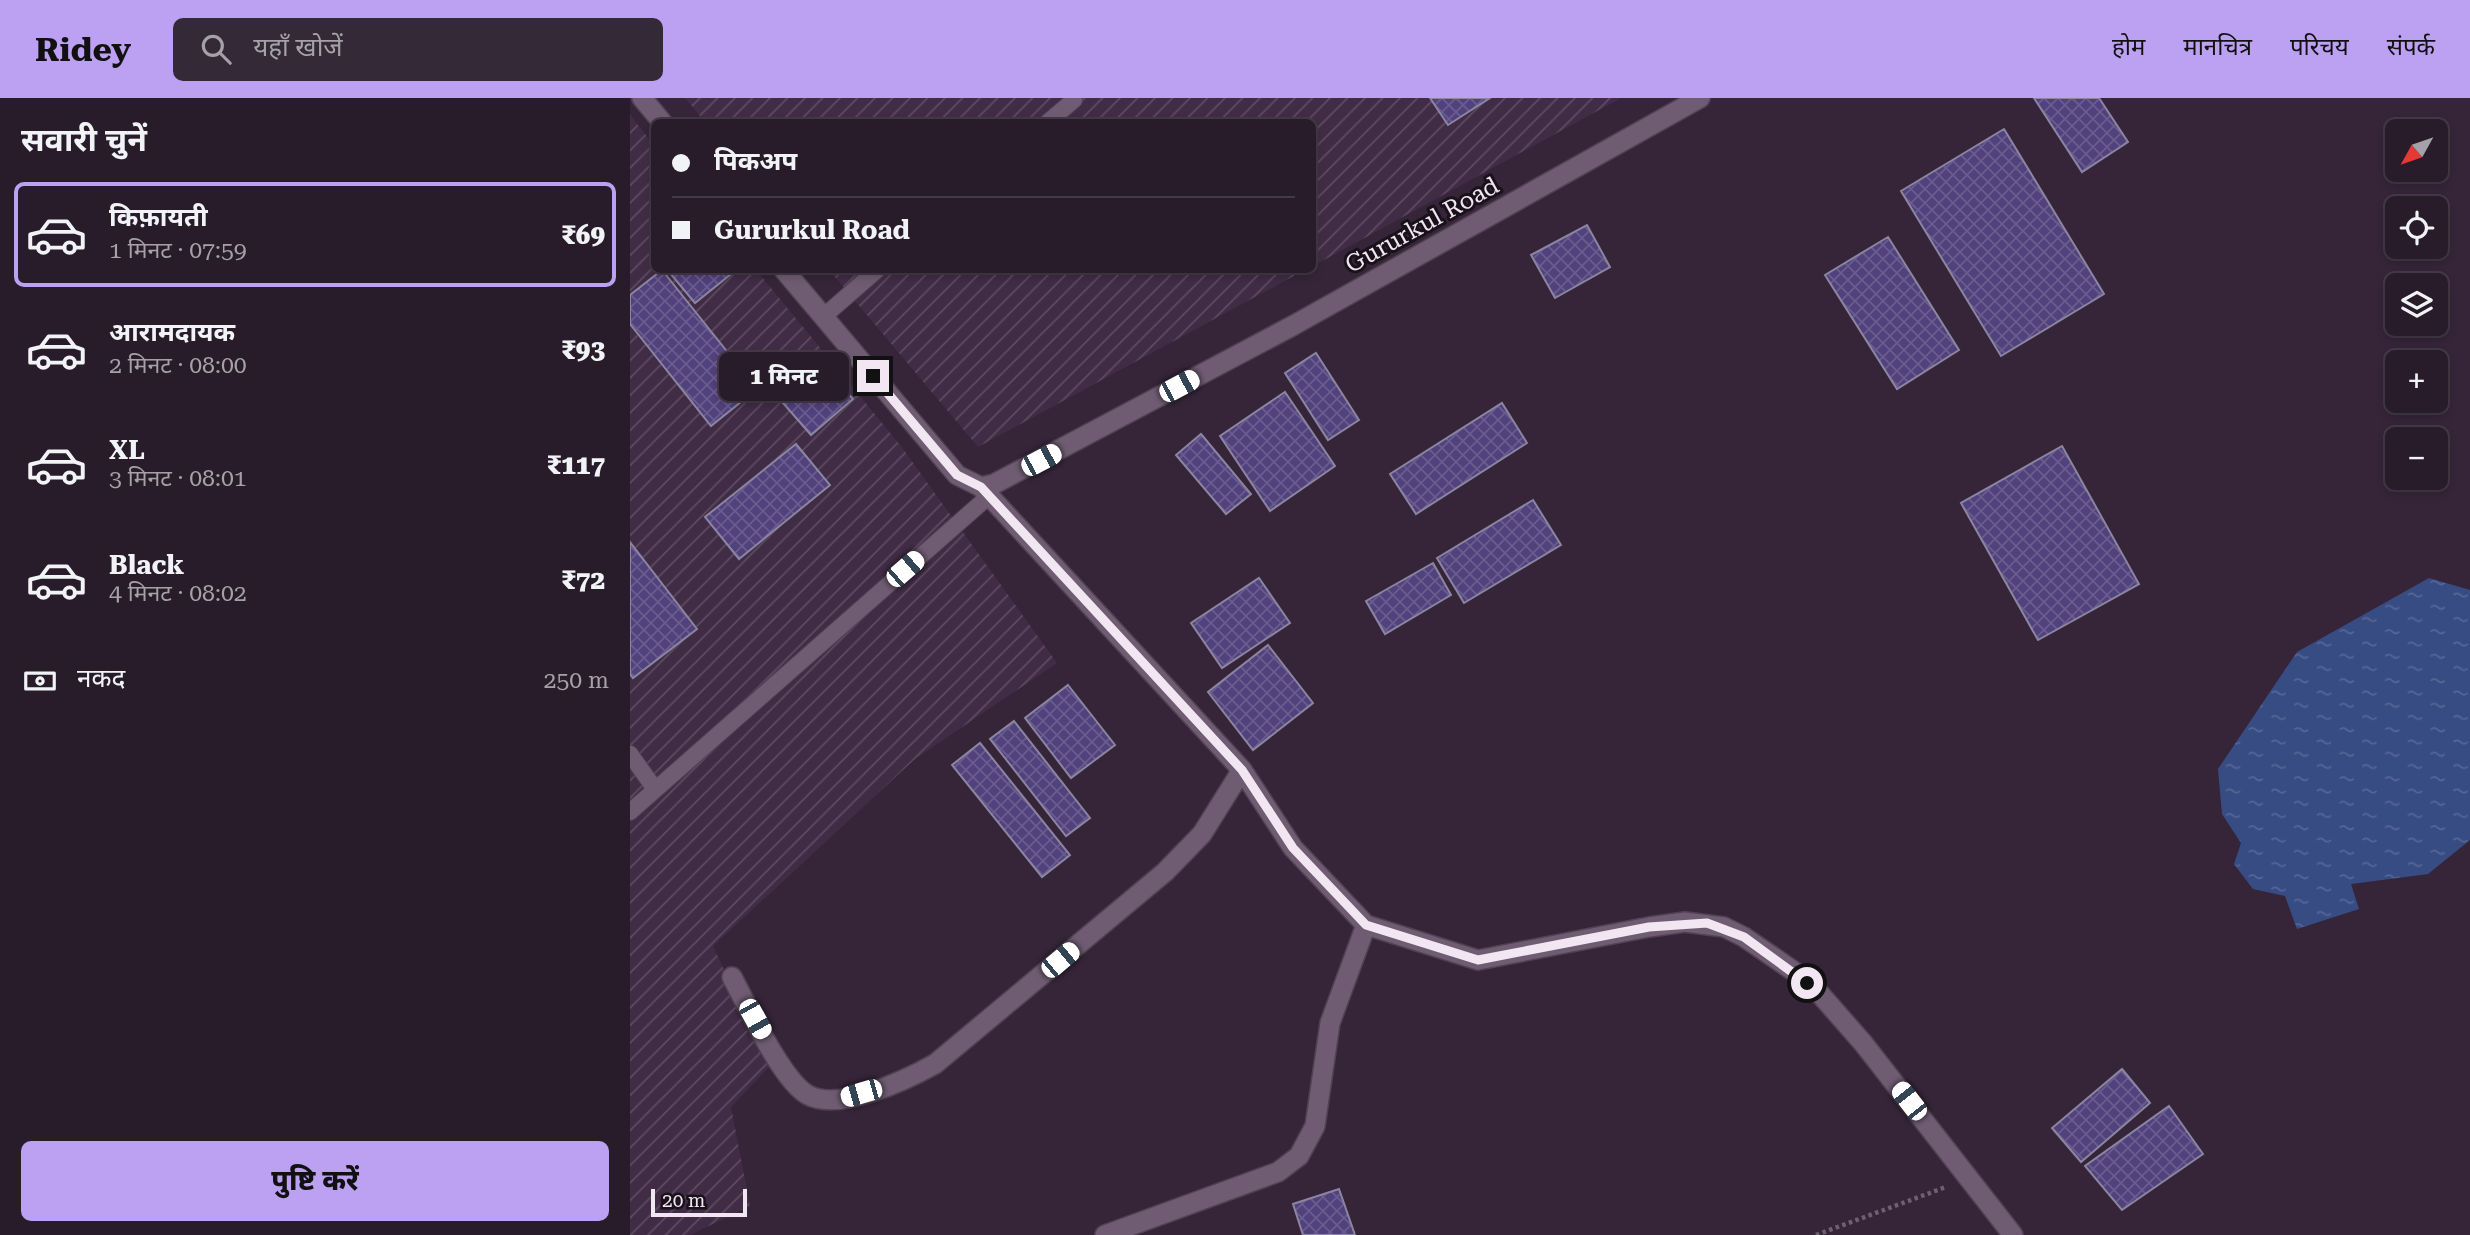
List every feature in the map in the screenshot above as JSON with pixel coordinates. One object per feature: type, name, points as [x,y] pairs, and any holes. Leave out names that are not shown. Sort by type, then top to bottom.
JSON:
[{"type":"street","points":[[642,98],[660,119]]},
{"type":"street","name":"Gururkul Road","points":[[985,491],[1294,325],[1700,98]]},
{"type":"street","points":[[786,273],[957,475],[985,491],[1242,770],[1293,848],[1366,925],[1478,960],[1685,922],[1724,927],[1744,937],[1795,972],[1819,994],[1863,1043],[2012,1235]]},
{"type":"street","points":[[732,977],[778,1062],[804,1094],[820,1100],[839,1099],[905,1081],[935,1064],[1165,872],[1202,834],[1242,770]]},
{"type":"street","points":[[1105,1235],[1278,1172],[1300,1156],[1315,1126],[1330,1023],[1366,925]]},
{"type":"lane","points":[[1052,119],[1074,100]]},
{"type":"lane","points":[[823,317],[874,273]]},
{"type":"lane","points":[[630,812],[985,491]]},
{"type":"lane","points":[[630,754],[655,789]]},
{"type":"path","points":[[1816,1235],[1970,1178]]},
{"type":"shaded area","points":[[685,98],[1621,98],[1316,264],[1316,119],[702,119]]},
{"type":"shaded area","points":[[630,115],[651,141],[651,273],[758,273],[901,446],[1057,663],[915,759],[713,946],[769,1067],[731,1107],[750,1206],[690,1235],[630,1235]]},
{"type":"shaded area","points":[[832,273],[1299,273],[978,447]]},
{"type":"water","points":[[2429,578],[2470,590],[2470,840],[2428,874],[2351,884],[2359,909],[2297,929],[2285,896],[2253,889],[2234,864],[2241,843],[2222,814],[2218,769],[2297,652]]},
{"type":"building","points":[[1430,98],[1490,98],[1448,125]]},
{"type":"building","points":[[2034,98],[2099,98],[2128,142],[2082,172]]},
{"type":"building","points":[[2004,129],[2104,294],[2001,356],[1901,191]]},
{"type":"building","points":[[1587,225],[1610,267],[1555,298],[1531,255]]},
{"type":"building","points":[[1888,237],[1959,350],[1897,389],[1825,275]]},
{"type":"building","points":[[658,273],[664,273],[757,389],[711,426],[630,324],[630,295]]},
{"type":"building","points":[[670,273],[732,273],[695,303]]},
{"type":"building","points":[[1316,353],[1359,420],[1328,440],[1285,373]]},
{"type":"building","points":[[819,360],[853,399],[811,435],[777,396]]},
{"type":"building","points":[[1285,392],[1335,466],[1270,511],[1220,436]]},
{"type":"building","points":[[1502,403],[1527,443],[1416,514],[1390,474]]},
{"type":"building","points":[[1201,434],[1251,494],[1226,514],[1176,455]]},
{"type":"building","points":[[796,444],[830,485],[739,559],[705,517]]},
{"type":"building","points":[[2062,446],[2139,584],[2038,640],[1961,503]]},
{"type":"building","points":[[1533,500],[1561,545],[1464,603],[1437,558]]},
{"type":"building","points":[[630,542],[697,629],[633,678],[630,674]]},
{"type":"building","points":[[1433,563],[1451,595],[1385,634],[1366,601]]},
{"type":"building","points":[[1259,578],[1290,623],[1222,668],[1191,623]]},
{"type":"building","points":[[1268,645],[1313,703],[1253,750],[1208,692]]},
{"type":"building","points":[[1068,685],[1115,745],[1071,778],[1025,718]]},
{"type":"building","points":[[1014,721],[1090,818],[1066,836],[990,739]]},
{"type":"building","points":[[980,743],[1070,855],[1042,877],[952,765]]},
{"type":"building","points":[[2122,1069],[2150,1103],[2081,1162],[2052,1128]]},
{"type":"building","points":[[2169,1106],[2203,1154],[2122,1210],[2085,1166]]},
{"type":"building","points":[[1339,1189],[1355,1235],[1303,1235],[1293,1204]]},
{"type":"route","points":[[873,376],[957,475],[970,484],[981,487],[1242,770],[1293,848],[1366,925],[1478,960],[1649,927],[1685,922],[1707,923],[1724,927],[1744,937],[1807,983]]}]
